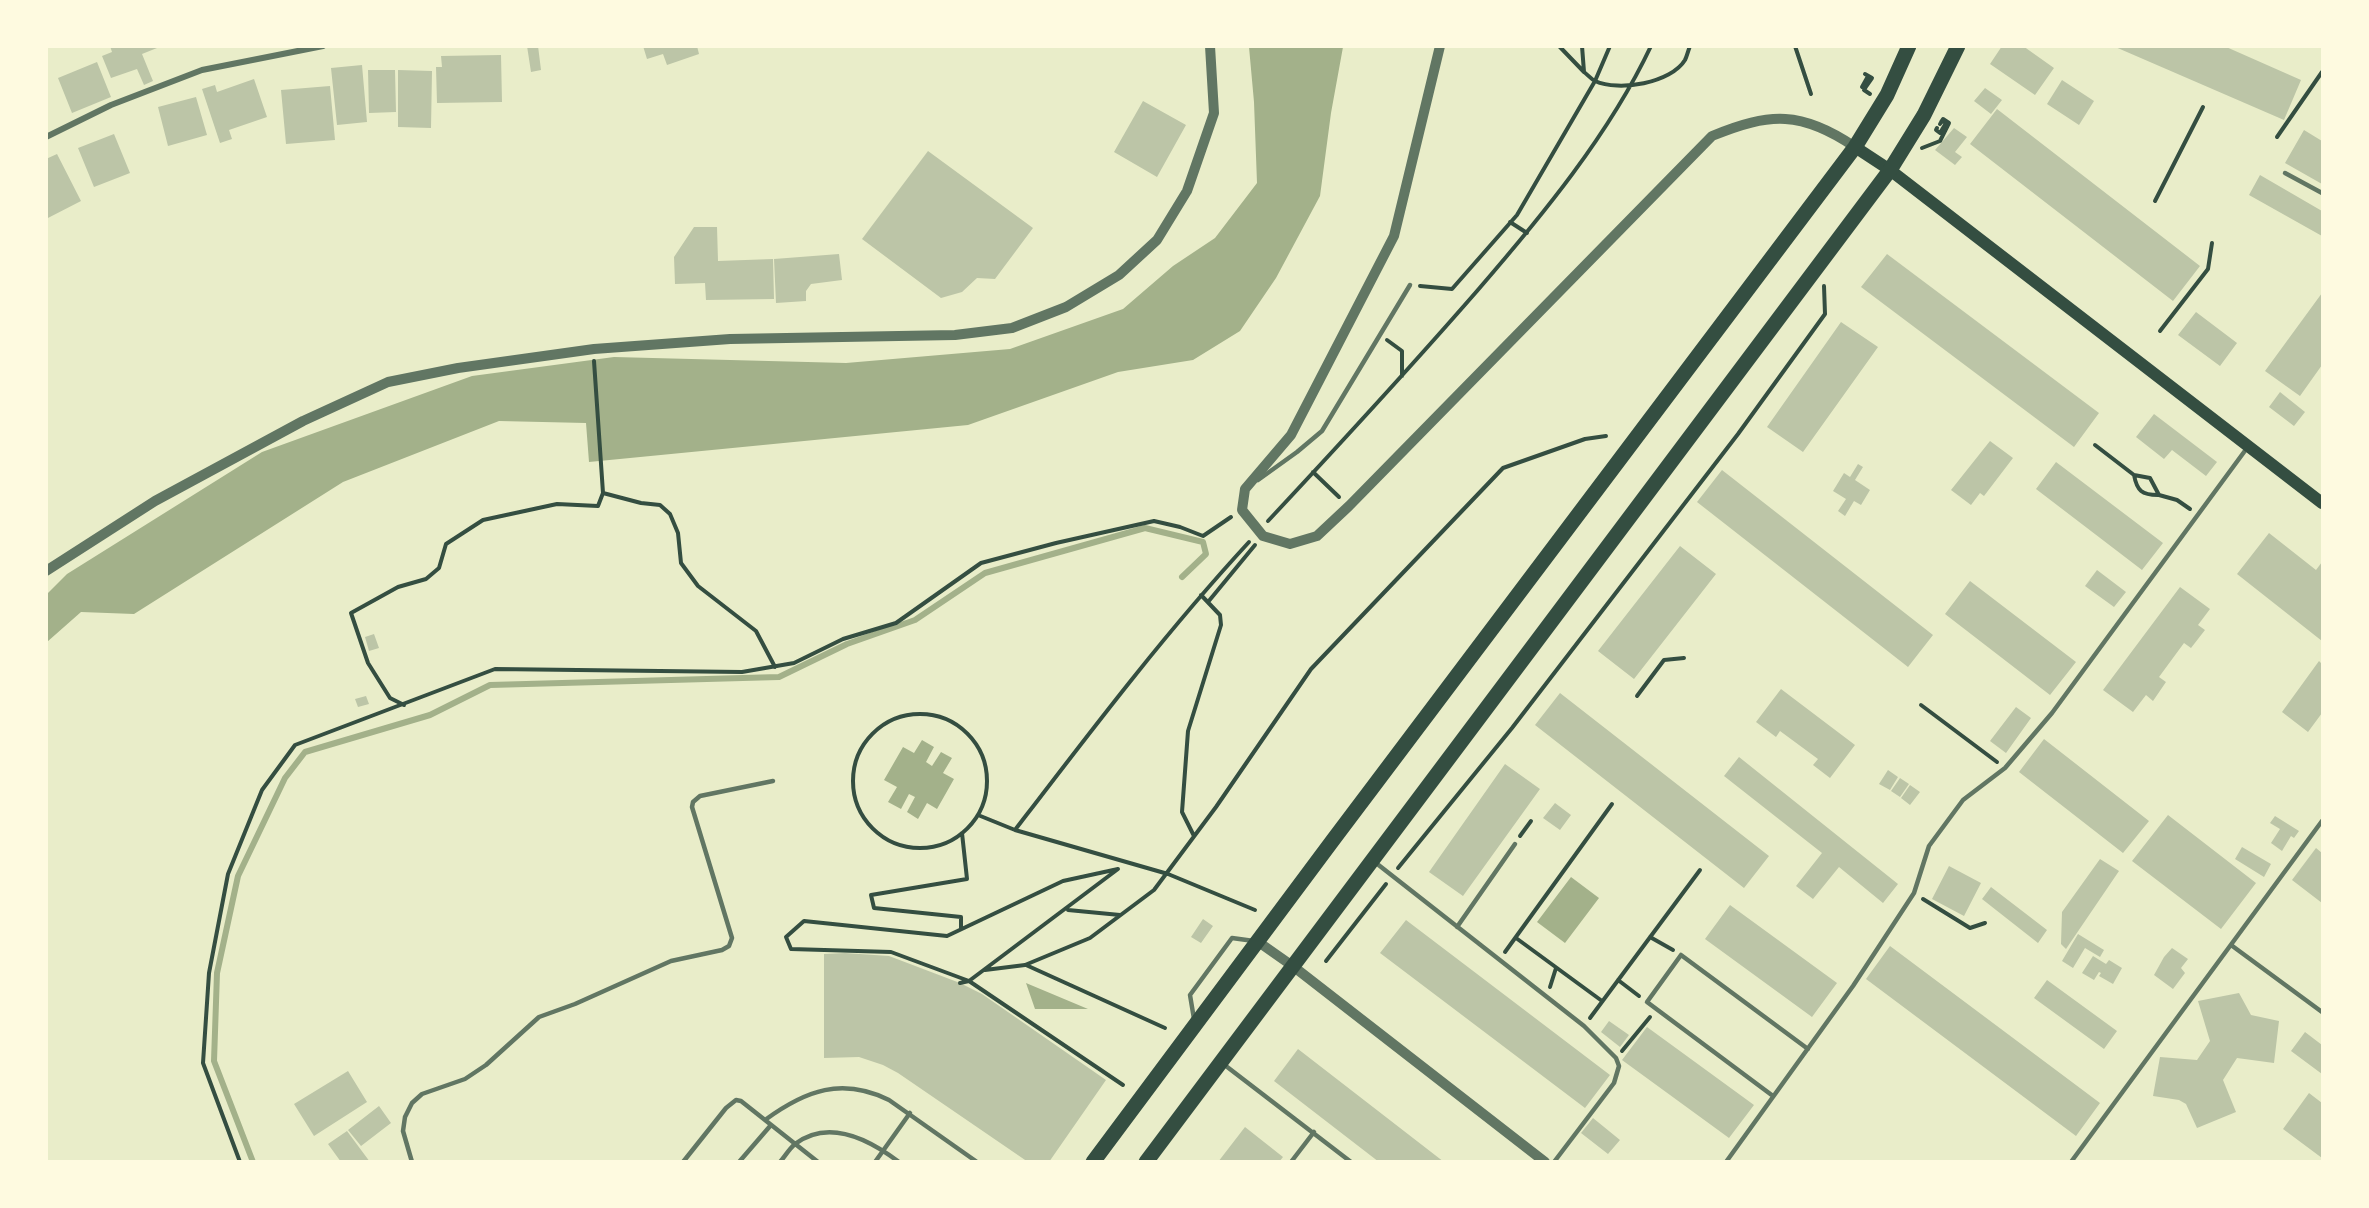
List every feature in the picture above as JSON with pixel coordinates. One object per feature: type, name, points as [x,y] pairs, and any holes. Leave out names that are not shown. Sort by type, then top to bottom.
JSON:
[{"type":"main road","points":[[1094,1161],[1855,147],[1887,95],[1910,46]]},
{"type":"main road","points":[[1146,1161],[1222,1063],[1890,170],[1924,115],[1959,46]]},
{"type":"main road","points":[[1855,147],[1890,170],[2249,446],[2321,497]]},
{"type":"street","points":[[46,137],[111,105],[202,70],[323,46]]},
{"type":"street","points":[[46,571],[155,501],[303,421],[388,382],[458,368],[594,349],[730,339],[955,335],[1012,328],[1066,306],[1119,275],[1157,240],[1187,191],[1214,113],[1210,46]]},
{"type":"street","points":[[1440,46],[1394,236],[1291,435],[1245,489],[1242,510],[1263,536],[1290,544],[1317,536],[1712,136],[1740,124],[1790,118],[1812,123],[1833,132],[1855,147]]},
{"type":"street","points":[[1257,941],[1545,1161]]},
{"type":"lane","points":[[2285,172],[2322,193]]},
{"type":"lane","points":[[1245,489],[1298,452],[1322,430],[1410,285]]},
{"type":"lane","points":[[1726,1161],[1853,986],[1914,893],[1929,846],[1956,809],[1963,800],[2005,768],[2052,713],[2249,446]]},
{"type":"lane","points":[[412,1161],[403,1131],[405,1117],[412,1103],[422,1094],[472,1074],[486,1065],[539,1017],[575,1004],[671,961],[722,950],[729,946],[732,938],[692,807],[693,802],[700,796],[773,781]]},
{"type":"lane","points":[[2071,1161],[2322,820]]},
{"type":"lane","points":[[1457,927],[1515,844]]},
{"type":"lane","points":[[1373,861],[1584,1026],[1616,1058],[1619,1066],[1614,1083],[1554,1161]]},
{"type":"lane","points":[[1195,1025],[1190,995],[1225,947],[1232,938],[1257,941]]},
{"type":"lane","points":[[2231,945],[2322,1012]]},
{"type":"lane","points":[[1773,1096],[1647,1002],[1681,955],[1808,1049]]},
{"type":"lane","points":[[1222,1063],[1351,1161]]},
{"type":"lane","points":[[765,1120],[803,1097],[829,1088],[855,1088],[876,1093],[910,1113],[977,1161]]},
{"type":"lane","points":[[683,1161],[732,1102],[741,1101],[818,1161]]},
{"type":"lane","points":[[875,1161],[910,1113]]},
{"type":"lane","points":[[739,1161],[771,1125]]},
{"type":"lane","points":[[1291,1161],[1314,1132]]},
{"type":"lane","points":[[780,1161],[795,1144],[810,1136],[828,1133],[851,1134],[883,1150],[898,1161]]},
{"type":"path","points":[[1582,46],[1584,72]]},
{"type":"path","points":[[1410,285],[1452,289],[1517,215],[1595,81],[1610,46]]},
{"type":"path","points":[[1278,510],[1402,377],[1541,217],[1632,86],[1650,46]]},
{"type":"path","points":[[1560,47],[1595,81],[1614,86],[1632,86],[1670,75],[1685,60],[1690,46]]},
{"type":"path","points":[[1795,46],[1811,94]]},
{"type":"path","points":[[2277,137],[2322,72]]},
{"type":"path","points":[[1865,74],[1872,78],[1865,88],[1862,87],[1867,78],[1870,80],[1867,85],[1864,90],[1874,96]]},
{"type":"path","points":[[2155,201],[2203,107]]},
{"type":"path","points":[[1922,149],[1940,141],[1949,123],[1942,120],[1946,123],[1940,133],[1925,126]]},
{"type":"path","points":[[1510,222],[1527,233]]},
{"type":"path","points":[[2160,331],[2208,270],[2212,243]]},
{"type":"path","points":[[1326,961],[1512,728],[1738,434],[1825,314],[1824,286],[1831,277]]},
{"type":"path","points":[[1380,335],[1402,351],[1402,377]]},
{"type":"path","points":[[404,705],[390,698],[368,663],[351,613],[398,587],[426,579],[439,568],[446,544],[483,520],[557,504],[597,506],[603,493],[594,355]]},
{"type":"path","points":[[984,970],[1025,964],[1090,938],[1154,890],[1168,874],[1311,669],[1503,468],[1585,439],[1606,436]]},
{"type":"path","points":[[2095,445],[2134,475],[2150,478],[2159,495]]},
{"type":"path","points":[[1313,472],[1349,506]]},
{"type":"path","points":[[2134,475],[2140,491],[2147,495],[2159,495],[2177,500],[2198,514]]},
{"type":"path","points":[[603,493],[641,503],[660,505],[670,514],[678,532],[681,563],[698,586],[756,631],[775,668]]},
{"type":"path","points":[[240,1161],[203,1063],[210,973],[228,874],[262,790],[295,745],[495,669],[742,672],[775,668],[794,663],[843,639],[897,623],[981,563],[1154,521],[1180,527],[1203,536],[1242,510]]},
{"type":"path","points":[[1208,603],[1263,536]]},
{"type":"path","points":[[1015,830],[1096,724],[1224,569]]},
{"type":"path","points":[[1194,836],[1182,812],[1188,731],[1221,626],[1220,615],[1201,595]]},
{"type":"path","points":[[1636,696],[1664,660],[1684,658]]},
{"type":"path","points":[[1921,705],[2005,768]]},
{"type":"path","points":[[927,714],[947,719],[965,731],[978,747],[986,766],[987,788],[978,815],[954,839],[934,846],[913,848],[892,842],[875,831],[861,814],[854,795],[853,774],[858,753],[869,735],[886,722],[906,715],[927,714]]},
{"type":"path","points":[[1500,960],[1612,804]]},
{"type":"path","points":[[978,815],[1015,830],[1168,874],[1255,910]]},
{"type":"path","points":[[1515,844],[1531,821]]},
{"type":"path","points":[[961,928],[961,917],[874,908],[870,895],[967,879],[962,833]]},
{"type":"path","points":[[960,983],[969,981],[1118,869],[1063,881],[947,936],[804,921],[786,937],[791,949],[891,952],[969,981],[1123,1085]]},
{"type":"path","points":[[1584,1026],[1700,870]]},
{"type":"path","points":[[1914,893],[1970,928],[1985,923]]},
{"type":"path","points":[[1067,909],[1120,915]]},
{"type":"path","points":[[1650,937],[1681,955]]},
{"type":"path","points":[[1516,938],[1602,1001]]},
{"type":"path","points":[[1025,964],[1165,1028]]},
{"type":"path","points":[[1547,997],[1556,968]]},
{"type":"path","points":[[1618,980],[1647,1002]]},
{"type":"path","points":[[1616,1058],[1657,1009]]},
{"type":"shaded area","points":[[1249,47],[1343,47],[1320,196],[1276,278],[1240,331],[1193,360],[1118,372],[968,425],[589,462],[586,423],[499,421],[343,482],[134,614],[81,612],[47,642],[47,594],[67,574],[262,452],[472,376],[614,357],[846,363],[1010,349],[1123,309],[1173,266],[1215,238],[1257,183]]},
{"type":"shaded area","points":[[922,740],[934,747],[926,762],[932,766],[941,752],[952,758],[943,773],[954,779],[937,809],[927,803],[918,819],[907,812],[915,797],[909,794],[901,809],[888,802],[897,787],[884,780],[903,747],[914,753]]},
{"type":"shaded area","points":[[1571,877],[1599,898],[1565,943],[1537,922]]},
{"type":"shaded area","points":[[1026,983],[1088,1009],[1035,1009]]},
{"type":"building","points":[[110,46],[162,46],[142,54],[153,81],[144,85],[137,69],[111,78],[102,56],[112,52]]},
{"type":"building","points":[[527,46],[538,46],[541,70],[531,72]]},
{"type":"building","points":[[643,46],[697,46],[699,54],[667,65],[663,54],[647,59]]},
{"type":"building","points":[[2002,46],[2023,46],[2054,68],[2035,95],[1990,64]]},
{"type":"building","points":[[2113,46],[2224,46],[2301,80],[2284,120]]},
{"type":"building","points":[[501,55],[502,102],[437,103],[436,67],[442,67],[441,56]]},
{"type":"building","points":[[97,62],[111,97],[72,113],[58,78]]},
{"type":"building","points":[[362,65],[367,122],[337,125],[331,68]]},
{"type":"building","points":[[368,70],[395,70],[396,112],[369,113]]},
{"type":"building","points":[[398,70],[432,71],[431,128],[398,127]]},
{"type":"building","points":[[254,79],[267,117],[229,130],[232,139],[220,143],[202,89],[215,85],[217,92]]},
{"type":"building","points":[[2062,80],[2094,101],[2079,125],[2047,104]]},
{"type":"building","points":[[330,86],[335,140],[286,144],[281,90]]},
{"type":"building","points":[[1985,88],[2002,100],[1991,114],[1974,101]]},
{"type":"building","points":[[196,97],[207,135],[168,146],[158,107]]},
{"type":"building","points":[[1143,101],[1186,125],[1157,177],[1114,152]]},
{"type":"building","points":[[1997,109],[2200,266],[2173,301],[1970,144]]},
{"type":"building","points":[[1954,128],[1967,137],[1955,152],[1962,157],[1955,165],[1935,150]]},
{"type":"building","points":[[2304,130],[2322,141],[2322,184],[2285,163]]},
{"type":"building","points":[[114,134],[130,173],[94,187],[78,148]]},
{"type":"building","points":[[928,151],[1033,228],[995,279],[977,278],[962,292],[941,298],[862,239]]},
{"type":"building","points":[[57,154],[81,201],[46,219],[46,159]]},
{"type":"building","points":[[2260,175],[2322,211],[2322,236],[2249,195]]},
{"type":"building","points":[[694,227],[717,227],[718,261],[773,259],[774,299],[706,300],[705,283],[675,284],[674,257]]},
{"type":"building","points":[[839,254],[842,280],[811,284],[806,291],[806,301],[776,303],[774,259]]},
{"type":"building","points":[[1887,254],[2099,413],[2074,447],[1861,287]]},
{"type":"building","points":[[2322,293],[2322,365],[2300,396],[2265,371]]},
{"type":"building","points":[[2196,312],[2237,343],[2220,366],[2178,335]]},
{"type":"building","points":[[1841,322],[1878,347],[1803,452],[1767,427]]},
{"type":"building","points":[[2280,392],[2305,412],[2294,426],[2269,407]]},
{"type":"building","points":[[2154,414],[2217,462],[2206,476],[2172,450],[2164,459],[2136,437]]},
{"type":"building","points":[[1990,441],[2013,458],[1984,496],[1980,493],[1971,505],[1951,490]]},
{"type":"building","points":[[2056,462],[2163,543],[2142,570],[2036,489]]},
{"type":"building","points":[[1858,464],[1863,467],[1855,480],[1870,490],[1861,505],[1854,501],[1845,516],[1838,511],[1846,499],[1833,491],[1844,473],[1850,477]]},
{"type":"building","points":[[1722,470],[1933,635],[1908,667],[1697,502]]},
{"type":"building","points":[[2269,533],[2316,570],[2322,562],[2322,641],[2237,574]]},
{"type":"building","points":[[1680,546],[1716,574],[1634,679],[1598,651]]},
{"type":"building","points":[[2097,570],[2126,592],[2114,607],[2085,586]]},
{"type":"building","points":[[1970,581],[2076,662],[2050,695],[1945,614]]},
{"type":"building","points":[[2180,587],[2210,609],[2198,625],[2205,630],[2191,648],[2184,643],[2159,677],[2166,682],[2153,701],[2146,695],[2133,712],[2103,690]]},
{"type":"building","points":[[374,634],[379,648],[369,651],[365,637]]},
{"type":"building","points":[[2319,661],[2322,664],[2322,713],[2308,732],[2282,712]]},
{"type":"building","points":[[1781,689],[1855,745],[1830,778],[1813,765],[1818,759],[1780,731],[1776,737],[1756,722]]},
{"type":"building","points":[[1560,693],[1769,856],[1744,888],[1535,725]]},
{"type":"building","points":[[366,696],[369,704],[358,707],[355,699]]},
{"type":"building","points":[[2016,707],[2031,718],[2006,753],[1990,741]]},
{"type":"building","points":[[2044,739],[2149,821],[2123,853],[2019,772]]},
{"type":"building","points":[[1739,757],[1898,884],[1883,903],[1839,867],[1813,899],[1796,886],[1822,853],[1724,776]]},
{"type":"building","points":[[1505,764],[1540,789],[1463,896],[1429,872]]},
{"type":"building","points":[[1888,770],[1898,777],[1890,790],[1879,784]]},
{"type":"building","points":[[1900,778],[1909,784],[1900,797],[1891,791]]},
{"type":"building","points":[[1910,785],[1920,792],[1910,805],[1901,798]]},
{"type":"building","points":[[1555,803],[1571,815],[1560,830],[1543,818]]},
{"type":"building","points":[[2168,815],[2256,883],[2221,929],[2132,861]]},
{"type":"building","points":[[2275,816],[2299,831],[2294,838],[2291,836],[2282,851],[2271,843],[2280,829],[2270,823]]},
{"type":"building","points":[[2242,847],[2271,864],[2264,877],[2235,859]]},
{"type":"building","points":[[2316,848],[2322,853],[2322,903],[2292,880]]},
{"type":"building","points":[[2100,859],[2119,871],[2066,949],[2061,944],[2062,912]]},
{"type":"building","points":[[1949,866],[1981,883],[1964,916],[1932,899]]},
{"type":"building","points":[[1991,887],[2047,930],[2038,943],[1982,899]]},
{"type":"building","points":[[1730,905],[1837,983],[1812,1017],[1705,939]]},
{"type":"building","points":[[1203,919],[1213,926],[1201,943],[1191,937]]},
{"type":"building","points":[[1406,920],[1610,1075],[1585,1108],[1380,953]]},
{"type":"building","points":[[2078,934],[2104,950],[2100,957],[2085,948],[2073,968],[2062,961]]},
{"type":"building","points":[[1890,946],[2100,1103],[2076,1136],[1866,979]]},
{"type":"building","points":[[2172,948],[2188,959],[2181,968],[2185,973],[2173,989],[2154,975]]},
{"type":"building","points":[[824,954],[889,956],[960,983],[982,994],[1106,1080],[1049,1162],[1028,1162],[883,1065],[859,1057],[824,1058]]},
{"type":"building","points":[[2093,956],[2106,964],[2109,960],[2122,968],[2113,984],[2099,976],[2101,973],[2099,972],[2094,980],[2082,973]]},
{"type":"building","points":[[2047,980],[2117,1031],[2104,1049],[2034,998]]},
{"type":"building","points":[[2239,993],[2251,1015],[2279,1021],[2274,1063],[2237,1058],[2223,1080],[2236,1112],[2197,1128],[2186,1104],[2179,1100],[2153,1096],[2160,1057],[2197,1060],[2210,1041],[2198,1001]]},
{"type":"building","points":[[1609,1021],[1629,1035],[1620,1047],[1601,1032]]},
{"type":"building","points":[[1647,1027],[1754,1105],[1729,1138],[1622,1060]]},
{"type":"building","points":[[2305,1032],[2322,1045],[2322,1074],[2291,1051]]},
{"type":"building","points":[[1298,1049],[1444,1162],[1379,1162],[1274,1081]]},
{"type":"building","points":[[348,1071],[367,1102],[314,1136],[294,1104]]},
{"type":"building","points":[[2309,1093],[2322,1103],[2322,1158],[2283,1129]]},
{"type":"building","points":[[379,1106],[391,1123],[361,1146],[348,1130]]},
{"type":"building","points":[[1593,1118],[1620,1140],[1608,1154],[1581,1133]]},
{"type":"building","points":[[1245,1127],[1283,1157],[1279,1162],[1218,1162]]},
{"type":"building","points":[[347,1131],[370,1162],[341,1162],[328,1144]]},
{"type":"waterway","points":[[253,1162],[214,1061],[217,973],[238,876],[285,778],[305,752],[430,715],[490,685],[779,677],[847,644],[915,620],[985,573],[1145,528],[1203,542],[1206,554],[1182,577]]}]
